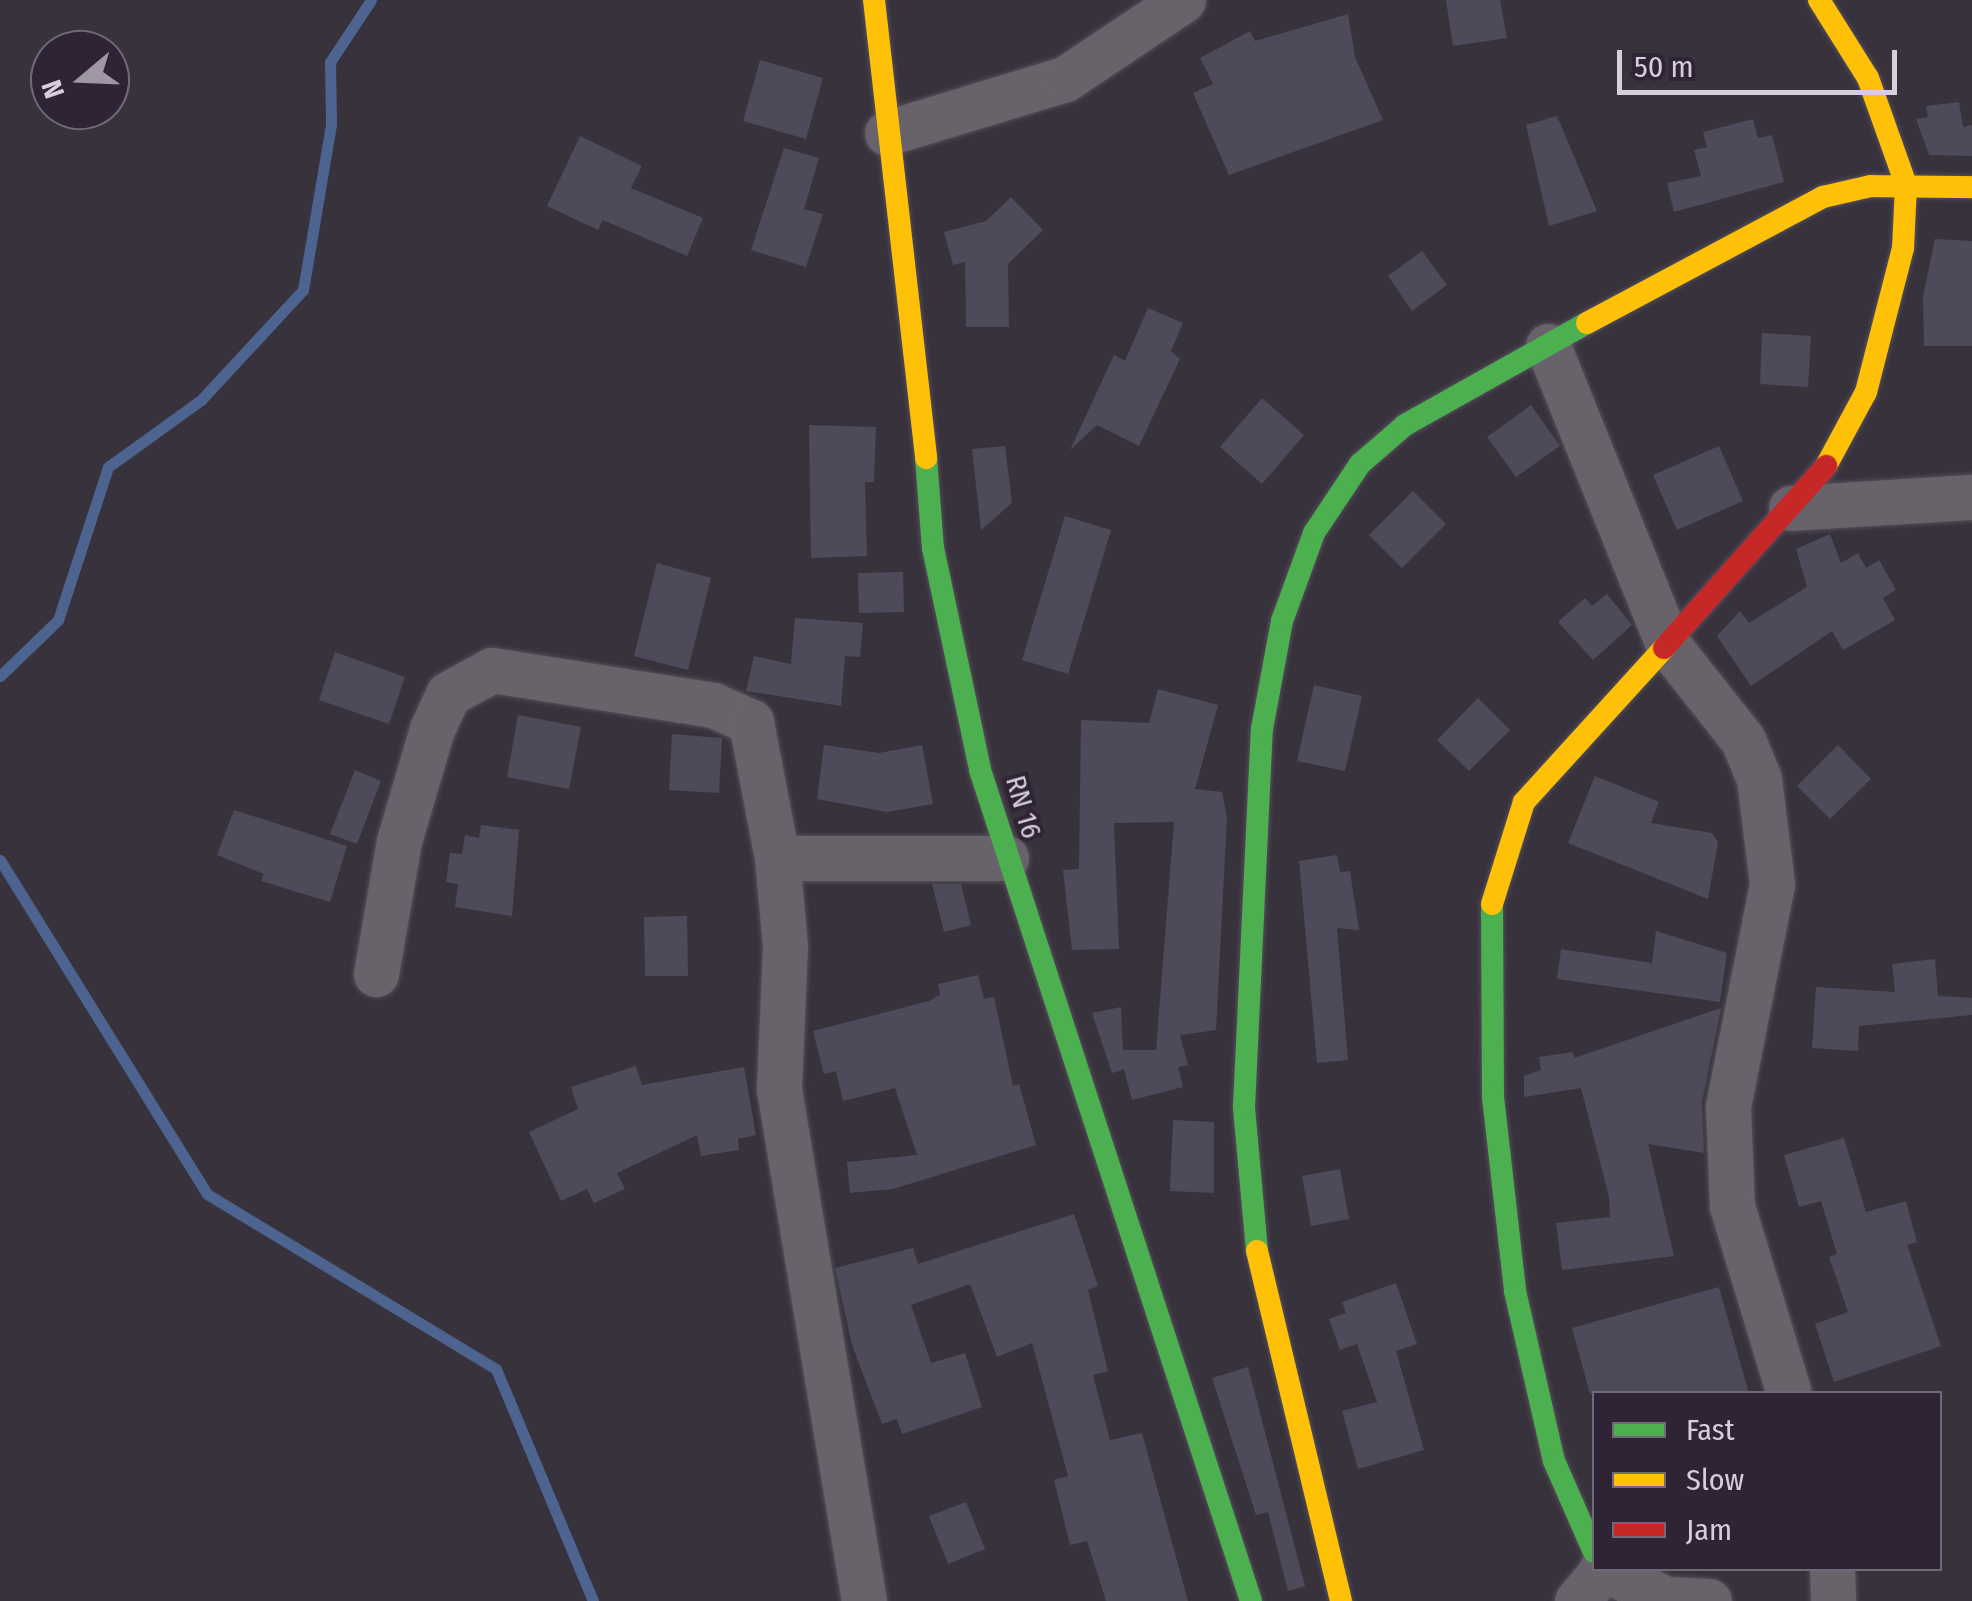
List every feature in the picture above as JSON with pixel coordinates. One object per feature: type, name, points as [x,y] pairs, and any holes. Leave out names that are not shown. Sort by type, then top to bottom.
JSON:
[{"type":"street","name":"RN 16","points":[[874,0],[918,346],[933,548],[1006,858],[1251,1601]]},
{"type":"street","points":[[888,133],[1066,79],[1183,0]]},
{"type":"street","points":[[1592,1567],[1554,1462],[1515,1292],[1493,1097],[1492,902],[1524,802],[1791,508],[1834,456],[1866,392],[1903,248],[1906,185],[1868,78],[1819,0]]},
{"type":"street","points":[[1340,1601],[1280,1370],[1251,1215],[1244,1107],[1262,729],[1282,621],[1314,533],[1360,464],[1405,425],[1823,197],[1906,185],[1972,187]]},
{"type":"street","points":[[1548,346],[1668,644],[1743,740],[1759,779],[1772,884],[1728,1107],[1732,1206],[1788,1391]]},
{"type":"street","points":[[1791,508],[1972,497]]},
{"type":"street","points":[[376,974],[399,841],[432,729],[448,694],[479,674],[714,705],[751,722],[777,858],[785,978],[779,1089],[864,1601]]},
{"type":"street","points":[[777,858],[1006,858]]},
{"type":"street","points":[[1832,1571],[1832,1601]]},
{"type":"street","points":[[1594,1573],[1666,1599],[1709,1601]]},
{"type":"building","points":[[1446,0],[1500,0],[1507,38],[1453,46]]},
{"type":"building","points":[[1348,14],[1355,57],[1383,120],[1229,175],[1193,93],[1213,84],[1200,58],[1250,31],[1255,41]]},
{"type":"building","points":[[760,60],[823,78],[806,139],[743,121]]},
{"type":"building","points":[[1959,102],[1963,127],[1972,125],[1972,156],[1929,155],[1916,119],[1928,117],[1926,106]]},
{"type":"building","points":[[1557,116],[1597,211],[1549,226],[1526,125]]},
{"type":"building","points":[[1753,119],[1758,138],[1772,135],[1784,182],[1674,212],[1667,183],[1701,176],[1694,150],[1707,147],[1703,132]]},
{"type":"building","points":[[580,136],[642,166],[631,188],[703,218],[687,256],[603,220],[598,230],[547,206]]},
{"type":"building","points":[[784,148],[819,158],[804,209],[823,214],[806,267],[751,250]]},
{"type":"building","points":[[1011,197],[1043,230],[1008,264],[1009,327],[966,327],[965,262],[953,265],[944,232],[986,221]]},
{"type":"building","points":[[1935,239],[1972,241],[1972,346],[1924,346],[1923,296]]},
{"type":"building","points":[[1422,251],[1447,285],[1412,311],[1388,276]]},
{"type":"building","points":[[1148,308],[1183,323],[1171,351],[1180,359],[1139,446],[1097,425],[1070,450],[1114,355],[1125,361]]},
{"type":"building","points":[[1762,333],[1811,336],[1808,387],[1760,384]]},
{"type":"building","points":[[1262,398],[1304,435],[1262,484],[1220,447]]},
{"type":"building","points":[[1531,405],[1560,446],[1516,477],[1487,437]]},
{"type":"building","points":[[809,425],[876,427],[874,482],[865,482],[867,556],[811,558]]},
{"type":"building","points":[[1005,446],[1012,503],[981,530],[972,449]]},
{"type":"building","points":[[1719,446],[1743,501],[1677,530],[1653,475]]},
{"type":"building","points":[[1413,491],[1446,524],[1402,568],[1369,535]]},
{"type":"building","points":[[1065,516],[1111,530],[1068,674],[1022,660]]},
{"type":"building","points":[[1830,534],[1841,563],[1858,553],[1866,568],[1879,560],[1896,590],[1883,598],[1895,620],[1843,650],[1832,631],[1751,686],[1717,636],[1740,611],[1749,623],[1807,587],[1796,549]]},
{"type":"building","points":[[657,563],[711,578],[688,670],[634,656]]},
{"type":"building","points":[[903,572],[904,612],[859,613],[858,573]]},
{"type":"building","points":[[1607,594],[1632,625],[1593,660],[1558,622],[1585,598],[1592,606]]},
{"type":"building","points":[[795,618],[863,623],[860,657],[845,656],[841,706],[746,691],[754,656],[791,664]]},
{"type":"building","points":[[335,652],[405,677],[389,724],[319,700]]},
{"type":"building","points":[[1314,685],[1362,696],[1345,771],[1297,761]]},
{"type":"building","points":[[1158,689],[1218,705],[1195,789],[1222,792],[1227,817],[1216,1030],[1180,1035],[1188,1065],[1178,1067],[1183,1087],[1132,1100],[1124,1069],[1112,1073],[1092,1013],[1121,1007],[1123,1050],[1156,1050],[1174,822],[1114,823],[1119,949],[1072,950],[1063,870],[1079,869],[1081,720],[1149,723]]},
{"type":"building","points":[[1478,698],[1510,730],[1469,771],[1437,740]]},
{"type":"building","points":[[518,715],[581,727],[569,789],[507,777]]},
{"type":"building","points":[[672,734],[722,738],[719,793],[669,790]]},
{"type":"building","points":[[824,745],[879,753],[922,745],[933,804],[887,812],[817,799]]},
{"type":"building","points":[[1838,745],[1871,779],[1830,819],[1797,786]]},
{"type":"building","points":[[355,770],[381,781],[357,844],[330,834]]},
{"type":"building","points":[[1595,776],[1659,802],[1651,823],[1712,833],[1718,842],[1708,899],[1568,843]]},
{"type":"building","points":[[234,810],[347,846],[330,902],[261,881],[264,874],[217,855]]},
{"type":"building","points":[[481,825],[519,830],[512,916],[455,907],[458,884],[446,882],[450,853],[462,854],[465,835],[479,838]]},
{"type":"building","points":[[1337,855],[1340,872],[1350,871],[1359,930],[1337,928],[1348,1060],[1317,1063],[1299,861]]},
{"type":"building","points":[[932,884],[961,884],[971,925],[944,932]]},
{"type":"building","points":[[687,916],[688,976],[645,976],[644,917]]},
{"type":"building","points":[[1656,931],[1727,953],[1720,1002],[1557,979],[1561,949],[1652,963]]},
{"type":"building","points":[[1935,959],[1938,996],[1972,998],[1972,1015],[1859,1026],[1858,1051],[1812,1048],[1816,987],[1895,992],[1892,964]]},
{"type":"building","points":[[978,975],[984,999],[994,997],[1013,1086],[1019,1084],[1036,1145],[893,1189],[850,1193],[847,1162],[917,1155],[895,1088],[843,1101],[836,1071],[824,1074],[813,1031],[929,1001],[940,995],[938,984]]},
{"type":"building","points":[[1721,1008],[1702,1102],[1704,1153],[1648,1144],[1674,1256],[1562,1270],[1556,1223],[1610,1217],[1609,1197],[1581,1088],[1524,1097],[1524,1076],[1541,1070],[1539,1057],[1573,1052],[1574,1058]]},
{"type":"building","points":[[636,1066],[642,1085],[744,1067],[756,1135],[738,1139],[739,1150],[701,1156],[697,1135],[617,1173],[625,1189],[594,1203],[587,1189],[561,1201],[529,1132],[578,1109],[571,1087]]},
{"type":"building","points":[[1173,1120],[1214,1122],[1214,1193],[1170,1191]]},
{"type":"building","points":[[1844,1138],[1866,1212],[1906,1201],[1917,1242],[1907,1245],[1941,1346],[1834,1382],[1815,1324],[1848,1312],[1829,1257],[1837,1254],[1821,1201],[1799,1207],[1784,1155]]},
{"type":"building","points":[[1340,1169],[1349,1219],[1311,1226],[1302,1176]]},
{"type":"building","points":[[1074,1214],[1098,1286],[1088,1290],[1108,1371],[1093,1375],[1110,1440],[1142,1433],[1188,1601],[1106,1601],[1087,1541],[1070,1545],[1054,1480],[1068,1476],[1032,1343],[997,1357],[970,1284],[911,1305],[931,1363],[965,1353],[982,1407],[902,1434],[897,1419],[882,1424],[852,1345],[835,1268],[913,1248],[918,1264]]},
{"type":"building","points":[[1396,1283],[1417,1344],[1396,1351],[1424,1450],[1358,1469],[1342,1411],[1377,1402],[1357,1344],[1340,1350],[1329,1319],[1346,1313],[1342,1302]]},
{"type":"building","points":[[1719,1287],[1748,1391],[1590,1394],[1572,1328]]},
{"type":"building","points":[[1248,1367],[1305,1586],[1288,1591],[1268,1512],[1256,1515],[1212,1378]]},
{"type":"building","points":[[966,1502],[985,1549],[948,1564],[929,1516]]},
{"type":"waterway","points":[[0,676],[58,620],[108,467],[201,400],[303,290],[331,124],[330,62],[371,0]]},
{"type":"waterway","points":[[0,860],[207,1194],[496,1369],[593,1601]]},
{"type":"traffic: fast","points":[[1257,1251],[1244,1107],[1262,729],[1282,621],[1314,533],[1360,464],[1405,425],[1587,323]]},
{"type":"traffic: fast","points":[[926,458],[933,548],[980,770],[1251,1601]]},
{"type":"traffic: fast","points":[[1492,904],[1493,1097],[1515,1291],[1554,1461],[1592,1547]]},
{"type":"traffic: slow","points":[[874,0],[926,458]]},
{"type":"traffic: slow","points":[[1819,0],[1868,78],[1906,185],[1903,248],[1866,392],[1826,466]]},
{"type":"traffic: slow","points":[[1587,323],[1823,197],[1871,186],[1972,187]]},
{"type":"traffic: slow","points":[[1492,904],[1524,802],[1664,648]]},
{"type":"traffic: slow","points":[[1257,1251],[1341,1601]]},
{"type":"traffic: jam","points":[[1664,648],[1826,466]]}]
